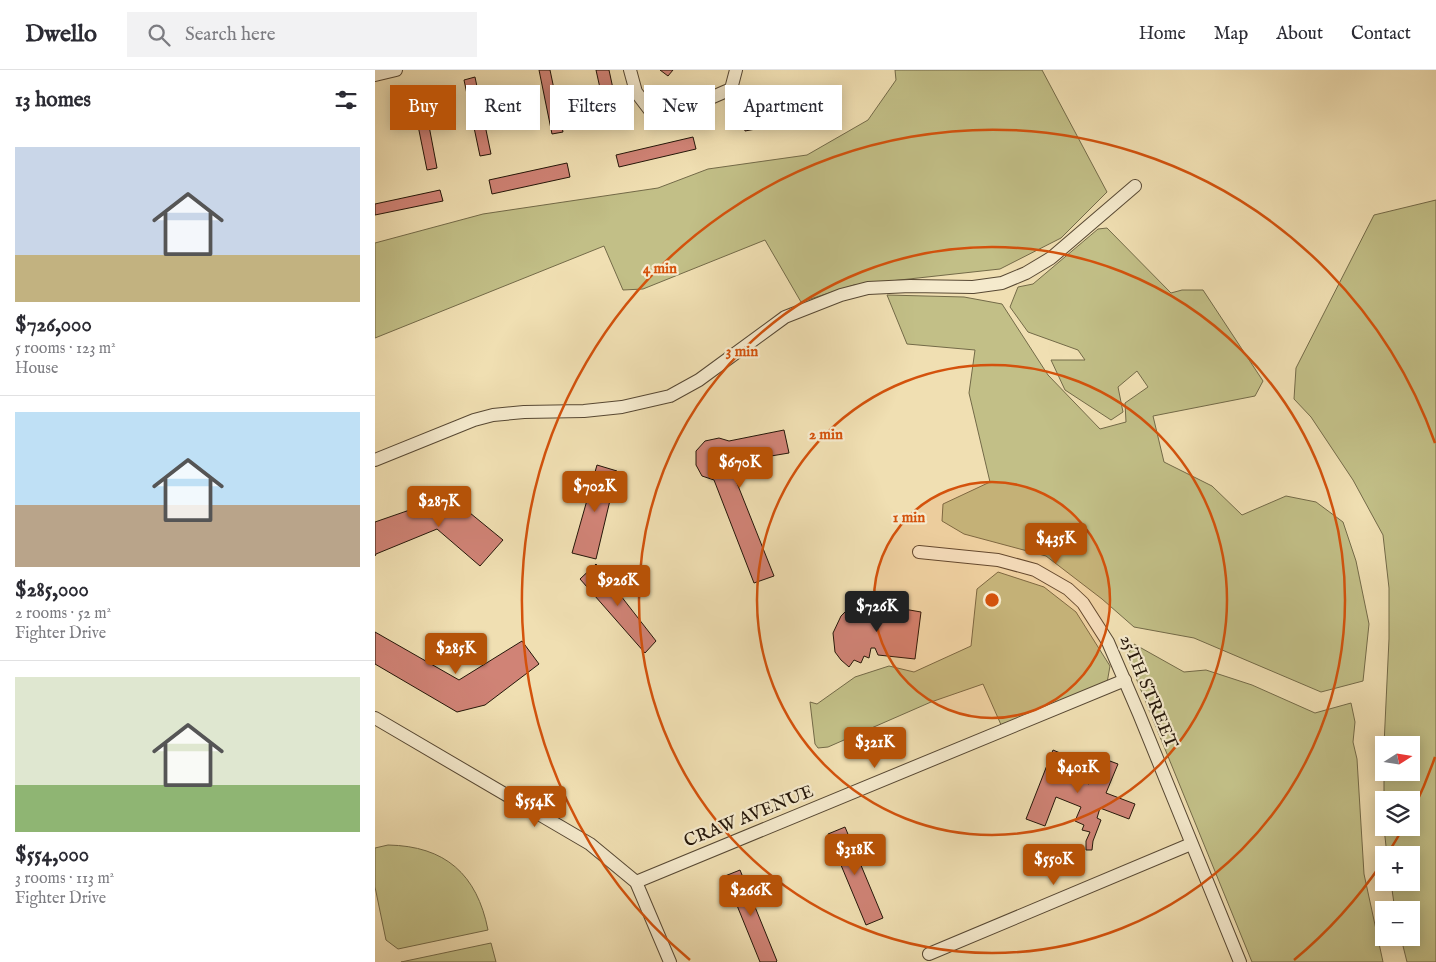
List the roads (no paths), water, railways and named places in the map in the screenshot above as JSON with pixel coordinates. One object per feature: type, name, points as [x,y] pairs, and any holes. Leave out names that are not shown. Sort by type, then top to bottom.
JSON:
[{"type":"street","points":[[375,75],[396,70]]},
{"type":"street","points":[[630,70],[637,92],[652,113],[683,110],[731,90],[736,70]]},
{"type":"street","points":[[375,460],[474,420],[493,415],[615,408],[670,396],[699,380],[785,317],[841,294],[877,288],[910,286],[973,287],[1002,282],[1026,272],[1051,258],[1135,186]]},
{"type":"street","name":"25TH STREET","points":[[919,552],[998,560],[1035,570],[1068,589],[1083,603],[1108,642],[1125,680],[1240,962]]},
{"type":"street","name":"CRAW AVENUE","points":[[636,882],[1125,680]]},
{"type":"street","points":[[375,718],[590,844],[636,882],[670,962]]},
{"type":"street","points":[[929,954],[1191,844]]}]
